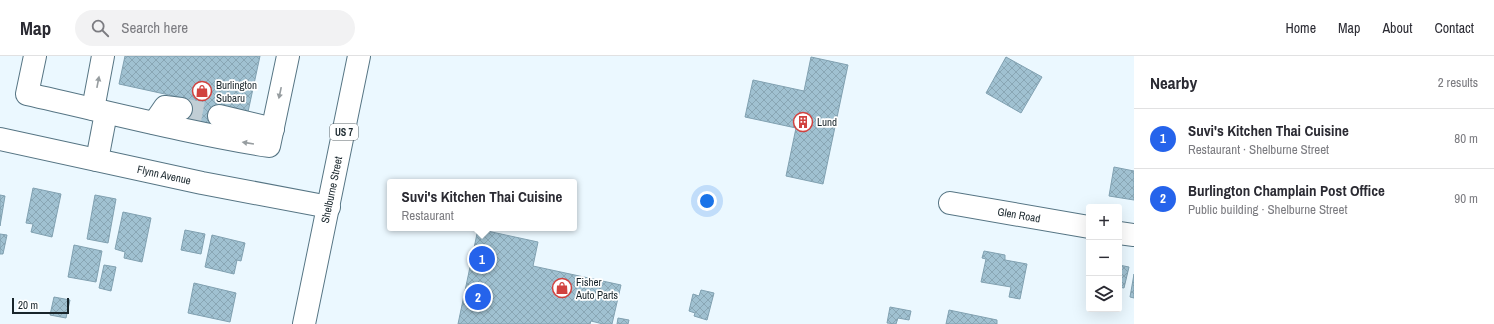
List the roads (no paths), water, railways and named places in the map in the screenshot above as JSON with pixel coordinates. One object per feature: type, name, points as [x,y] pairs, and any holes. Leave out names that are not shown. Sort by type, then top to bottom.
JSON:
[{"type":"street","points":[[35,56],[27,94],[229,140],[269,146],[288,56]]},
{"type":"street","points":[[97,160],[104,56]]},
{"type":"street","name":"Shelburne Street","points":[[304,324],[359,56]]},
{"type":"street","points":[[154,123],[165,107],[181,109]]},
{"type":"street","points":[[219,116],[273,129]]},
{"type":"street","name":"Flynn Avenue","points":[[0,139],[202,183],[329,207]]},
{"type":"street","name":"Glen Road","points":[[950,203],[1086,227]]},
{"type":"street","points":[[1122,234],[1134,236]]},
{"type":"tunnel","points":[[181,109],[219,116]]},
{"type":"place","name":"Burlington Subaru","points":[[202,91]]},
{"type":"place","name":"Lund","points":[[803,122]]},
{"type":"place","name":"Suvi's Kitchen Thai Cuisine","points":[[482,259]]},
{"type":"place","name":"Fisher Auto Parts","points":[[562,288]]},
{"type":"place","name":"Burlington Champlain Post Office","points":[[478,297]]}]
